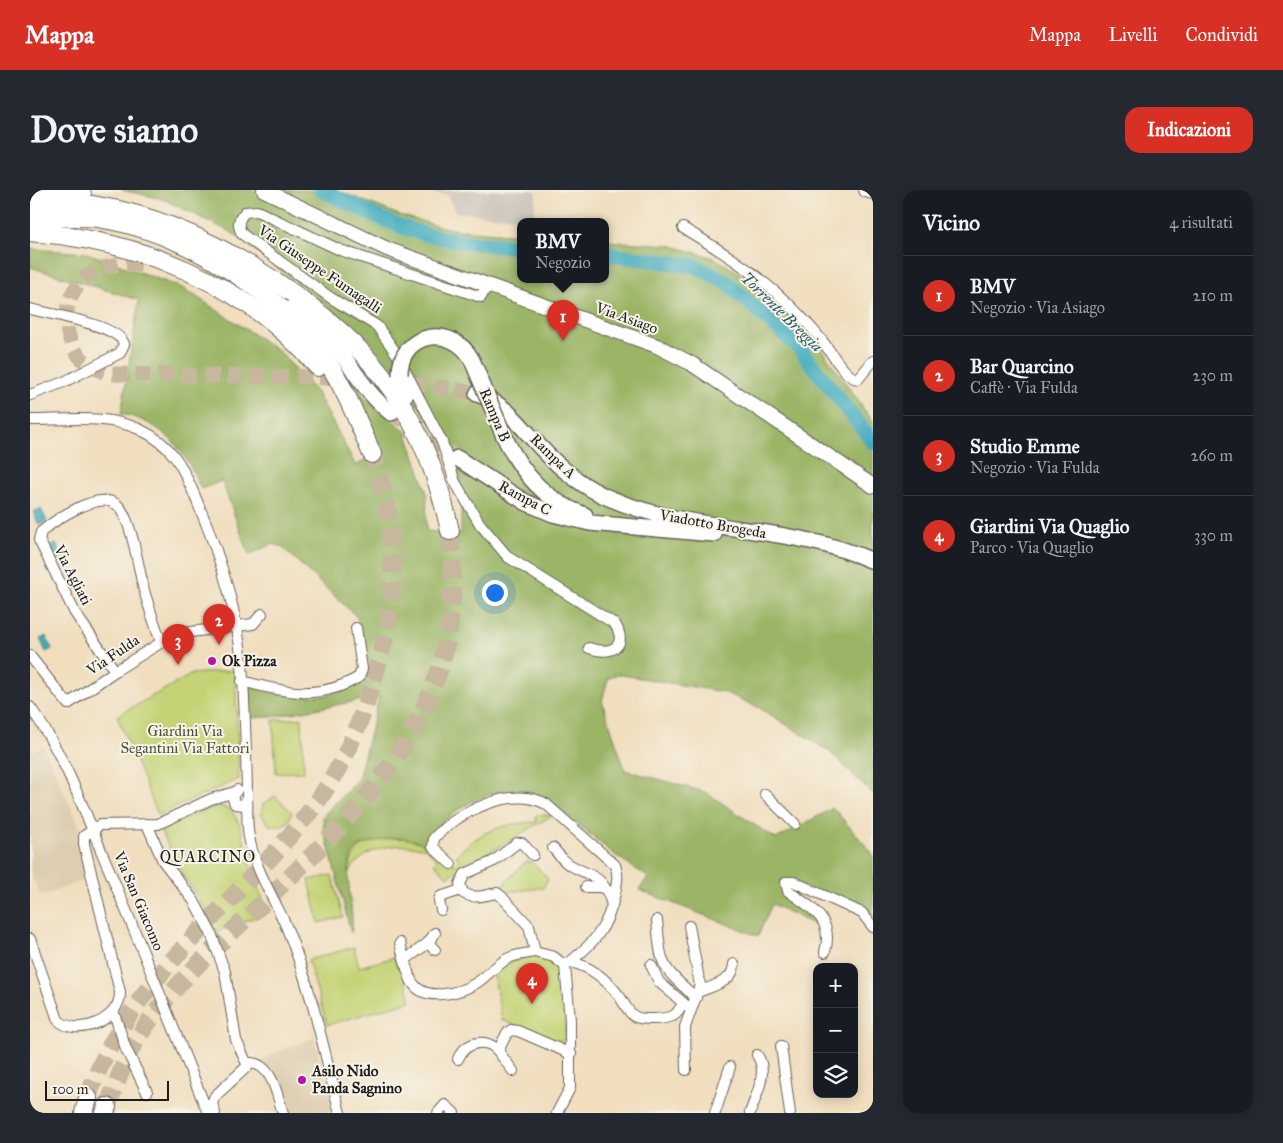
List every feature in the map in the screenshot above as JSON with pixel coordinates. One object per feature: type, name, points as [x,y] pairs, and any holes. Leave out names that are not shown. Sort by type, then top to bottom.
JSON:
[{"type":"highway","points":[[30,193],[88,194],[124,201],[188,222],[247,253],[300,305]]},
{"type":"highway","points":[[30,206],[74,204],[97,206],[162,223],[230,254],[300,305],[348,336],[389,385],[412,422],[437,480]]},
{"type":"highway","points":[[30,218],[85,217],[119,222],[169,239],[300,305]]},
{"type":"highway","points":[[30,232],[93,240],[159,259],[226,291],[273,322],[309,356],[354,412]]},
{"type":"highway","points":[[219,263],[265,296],[299,327],[330,367],[354,412],[372,454]]},
{"type":"highway","points":[[141,266],[159,270],[202,285],[273,322]]},
{"type":"highway","points":[[406,394],[418,420],[437,480],[450,531]]},
{"type":"main road","points":[[300,305],[341,353],[369,394],[391,413]]},
{"type":"main road","name":"Rampa B","points":[[406,394],[400,375],[403,358],[418,342],[434,336],[455,341],[465,349],[472,360],[504,436],[522,469],[549,497],[581,514],[628,526]]},
{"type":"main road","name":"Rampa A","points":[[477,394],[503,408],[556,463],[581,483],[608,498]]},
{"type":"main road","name":"Rampa C","points":[[457,458],[519,499],[543,510],[576,520],[628,526]]},
{"type":"main road","name":"Viadotto Brogeda","points":[[608,498],[654,513],[820,544],[873,561]]},
{"type":"main road","name":"Viadotto Brogeda","points":[[628,526],[820,544]]},
{"type":"street","name":"Via Asiago","points":[[264,190],[387,249],[657,346],[692,364],[873,486]]},
{"type":"street","points":[[866,190],[873,192]]},
{"type":"street","name":"Via Giuseppe Fumagalli","points":[[487,285],[481,297],[475,296],[340,250],[257,211],[245,212],[239,218],[238,226],[242,234],[331,298],[377,326],[396,353],[442,442],[455,482],[480,524],[508,557],[615,624],[620,632],[620,641],[615,648],[608,651],[589,648]]},
{"type":"street","points":[[683,228],[730,255],[770,286],[820,337],[850,377],[858,379],[873,360]]},
{"type":"street","points":[[30,309],[92,324],[117,334],[124,344],[120,353],[64,382],[30,396]]},
{"type":"street","points":[[30,420],[112,422],[138,428],[166,446],[183,467],[210,531],[238,626],[246,764],[247,822],[252,849],[261,877],[286,926],[306,983],[340,1113]]},
{"type":"street","name":"Via Agliati","points":[[116,671],[75,613],[45,552],[39,538],[41,532],[48,527],[80,507],[96,501],[105,500],[117,504],[127,522],[144,592],[161,642]]},
{"type":"street","name":"Via Fulda","points":[[30,656],[68,704],[161,642],[182,632],[253,624],[262,614]]},
{"type":"street","points":[[242,680],[291,693],[314,692],[353,680],[359,677],[362,669],[356,628]]},
{"type":"street","name":"Via San Giacomo","points":[[30,707],[43,725],[73,782],[120,891],[208,1113]]},
{"type":"street","points":[[246,764],[243,779],[232,798],[247,822]]},
{"type":"street","points":[[30,939],[55,1014],[62,1023],[74,1027],[104,1020],[114,1013],[119,1003],[120,992],[84,844],[84,836],[92,829],[108,823],[158,824],[210,799],[236,791],[242,790],[247,797]]},
{"type":"street","points":[[765,794],[795,824]]},
{"type":"street","points":[[210,799],[244,805],[247,797]]},
{"type":"street","points":[[451,864],[432,844],[437,835],[468,812],[494,801],[506,799],[540,801],[615,865],[618,880],[612,906],[598,935],[583,954],[567,964]]},
{"type":"street","points":[[147,824],[163,861],[194,901],[211,934],[224,972],[236,1040],[248,1064]]},
{"type":"street","points":[[461,890],[461,880],[465,874],[494,861],[517,844],[522,844],[533,855]]},
{"type":"street","points":[[553,848],[568,864],[591,873],[607,890],[612,906]]},
{"type":"street","points":[[825,952],[828,939],[826,926],[809,906],[788,891],[786,882],[794,882],[862,913],[873,926]]},
{"type":"street","points":[[586,887],[600,887],[607,890]]},
{"type":"street","points":[[441,910],[440,897],[461,890]]},
{"type":"street","points":[[461,890],[476,898],[498,893],[502,896],[529,926],[535,952]]},
{"type":"street","points":[[657,920],[662,964],[677,981],[697,995]]},
{"type":"street","points":[[689,926],[699,973],[697,995]]},
{"type":"street","points":[[405,960],[432,946],[435,933]]},
{"type":"street","points":[[400,943],[411,981],[428,992],[440,994],[460,991],[477,982],[499,963],[511,957],[535,952],[554,957],[567,964],[582,964],[600,976],[632,1014],[638,1018],[671,1016],[687,1006],[697,995],[729,978],[733,973],[734,964]]},
{"type":"street","points":[[557,1113],[570,1088],[567,964]]},
{"type":"street","points":[[651,965],[659,982],[687,1006]]},
{"type":"street","points":[[686,1070],[685,1027],[687,1006]]},
{"type":"street","points":[[114,1013],[126,1048],[147,1092]]},
{"type":"street","points":[[498,1051],[507,1034],[514,1030],[570,1054]]},
{"type":"street","points":[[458,1059],[465,1048],[474,1043],[488,1043],[498,1051],[513,1071]]},
{"type":"street","points":[[781,1046],[790,1113]]},
{"type":"street","points":[[750,1113],[763,1067],[757,1055]]},
{"type":"street","points":[[215,1113],[212,1103],[215,1096],[248,1064],[256,1064],[270,1075],[283,1113]]},
{"type":"street","points":[[715,1113],[730,1067]]},
{"type":"street","points":[[441,1109],[454,1113]]},
{"type":"shaded area","points":[[406,190],[536,190],[534,218],[517,218],[455,212],[448,195]]},
{"type":"shaded area","points":[[43,746],[79,825],[78,835],[87,879],[41,896],[30,872],[30,752]]},
{"type":"shaded area","name":"Asilo Nido Panda Sagnino","points":[[314,1038],[335,1113],[291,1113],[276,1076],[259,1062],[286,1048]]},
{"type":"green space","points":[[122,190],[337,190],[399,215],[450,229],[517,235],[517,283],[609,283],[609,241],[669,245],[714,258],[761,286],[816,341],[873,422],[873,794],[829,751],[758,707],[723,692],[617,674],[608,679],[602,701],[625,770],[705,792],[776,839],[833,808],[873,854],[873,919],[862,908],[785,880],[820,927],[772,904],[758,936],[639,890],[648,877],[615,855],[547,799],[521,790],[508,790],[481,797],[457,811],[435,829],[431,838],[430,848],[412,840],[400,838],[381,840],[359,847],[353,854],[349,864],[351,933],[324,829],[323,816],[358,780],[379,697],[271,717],[251,718],[249,686],[289,695],[317,696],[343,690],[355,684],[362,659],[364,642],[356,616],[281,546],[272,544],[249,555],[222,481],[201,489],[188,462],[172,440],[150,424],[121,414],[139,300],[30,267],[30,249],[87,253],[183,288],[279,351],[317,393],[356,466],[375,453],[331,348],[368,402],[406,431],[427,493],[426,531],[461,534],[461,492],[444,440],[367,337],[231,232],[163,199]]},
{"type":"green space","name":"Giardini Via Segantini Via Fattori","points":[[235,670],[239,779],[158,815],[117,716],[192,674]]},
{"type":"green space","points":[[302,718],[304,772],[276,773],[273,720]]},
{"type":"green space","points":[[275,796],[292,812],[288,822],[279,827],[269,825],[261,814],[263,804]]},
{"type":"green space","points":[[214,806],[224,807],[232,812],[237,819],[252,872],[269,912],[215,932],[210,916],[185,878],[160,830]]},
{"type":"green space","points":[[536,815],[553,815],[447,877],[434,863],[437,860],[428,851],[430,849],[455,865],[459,860],[456,856],[474,840],[502,827],[536,822]]},
{"type":"green space","points":[[402,838],[417,840],[429,847],[427,849],[394,846],[373,851],[356,864],[349,873],[354,854],[359,848],[373,841]]},
{"type":"green space","points":[[525,862],[532,862],[548,879],[543,888],[505,892],[500,888]]},
{"type":"green space","points":[[332,875],[343,917],[319,923],[309,880]]},
{"type":"green space","points":[[354,947],[359,967],[399,956],[411,1001],[327,1025],[308,960]]},
{"type":"green space","points":[[534,956],[550,959],[561,969],[565,998],[565,1040],[555,1041],[502,1020],[493,972],[514,961]]},
{"type":"water","points":[[41,509],[47,521],[39,525],[33,512]]},
{"type":"water","points":[[56,544],[63,558],[57,561],[50,547]]},
{"type":"water","points":[[46,636],[52,649],[46,652],[40,639]]},
{"type":"waterway","name":"Torrente Breggia","points":[[321,190],[382,219],[417,232],[461,241],[517,247]]},
{"type":"waterway","name":"Torrente Breggia","points":[[609,254],[695,266],[726,282],[799,348],[873,442]]},
{"type":"tunnel","points":[[141,266],[118,265],[96,271],[76,287],[67,309],[66,321],[72,345],[85,362],[108,374],[312,377],[434,386],[477,394]]},
{"type":"tunnel","points":[[391,413],[454,455]]},
{"type":"tunnel","points":[[88,1098],[104,1057],[126,1020],[151,985],[269,858],[314,806],[339,767],[358,726],[380,657],[386,631],[392,580],[391,530],[380,479],[372,454]]},
{"type":"tunnel","points":[[107,1107],[120,1073],[136,1041],[174,990],[203,959],[285,882],[352,813],[383,775],[409,736],[431,693],[445,648],[452,599],[450,531]]},
{"type":"place","name":"BMV","points":[[563,341]]},
{"type":"place","name":"Bar Quarcino","points":[[219,645]]},
{"type":"place","name":"Ok Pizza","points":[[212,661]]},
{"type":"place","name":"Studio Emme","points":[[178,665]]},
{"type":"place","name":"Giardini Via Quaglio","points":[[532,1004]]},
{"type":"place","name":"Asilo Nido Panda Sagnino","points":[[302,1080]]},
{"type":"district","name":"QUARCINO","points":[[208,856]]}]
